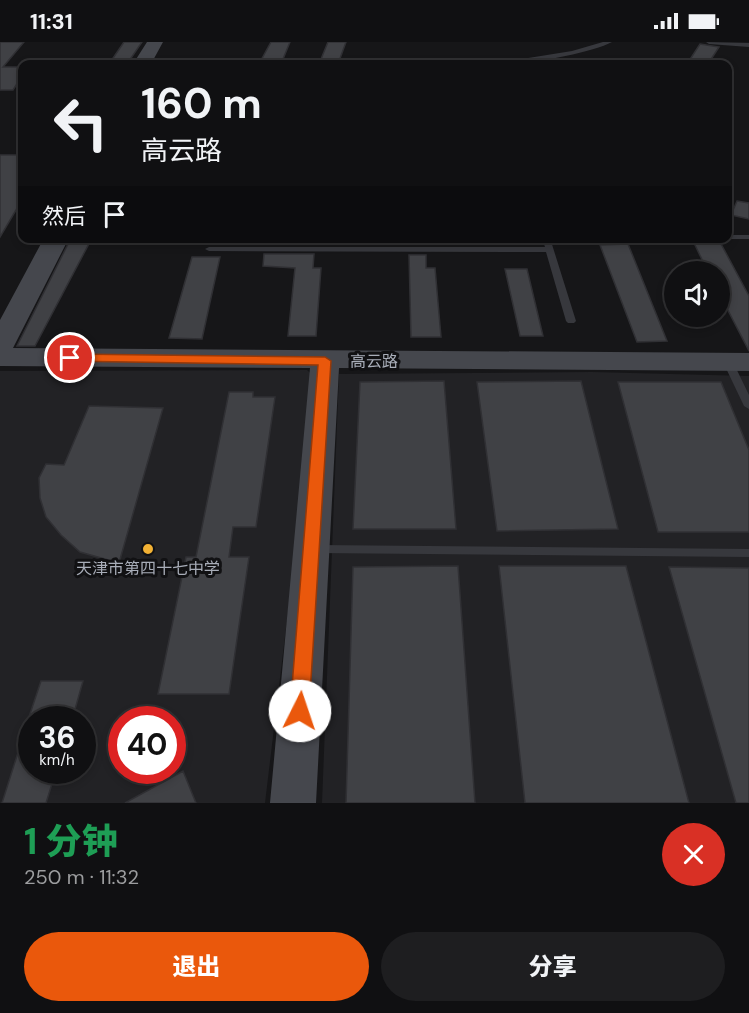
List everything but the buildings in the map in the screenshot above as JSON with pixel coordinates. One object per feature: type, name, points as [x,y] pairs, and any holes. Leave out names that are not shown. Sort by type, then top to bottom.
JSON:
[{"type":"street","points":[[144,60],[155,42]]},
{"type":"street","points":[[152,60],[162,42]]},
{"type":"street","points":[[0,315],[41,243]]},
{"type":"street","points":[[0,346],[54,243]]},
{"type":"street","name":"高云路","points":[[0,357],[325,361],[739,362]]},
{"type":"street","points":[[293,803],[325,361]]},
{"type":"lane","points":[[522,60],[573,53],[609,42]]},
{"type":"lane","points":[[709,42],[749,45]]},
{"type":"lane","points":[[732,237],[749,237]]},
{"type":"lane","points":[[548,243],[571,321]]},
{"type":"lane","points":[[209,249],[550,250]]},
{"type":"lane","points":[[739,362],[749,406]]},
{"type":"lane","points":[[311,549],[749,553]]},
{"type":"shaded area","name":"天津市第四十七中学","points":[[307,370],[316,378],[265,803],[0,803],[0,371]]},
{"type":"shaded area","points":[[592,372],[749,376],[749,803],[322,803],[339,374]]},
{"type":"place","name":"天津市第四十七中学","points":[[148,549]]},
{"type":"route","points":[[70,358],[325,361],[300,711]]}]
